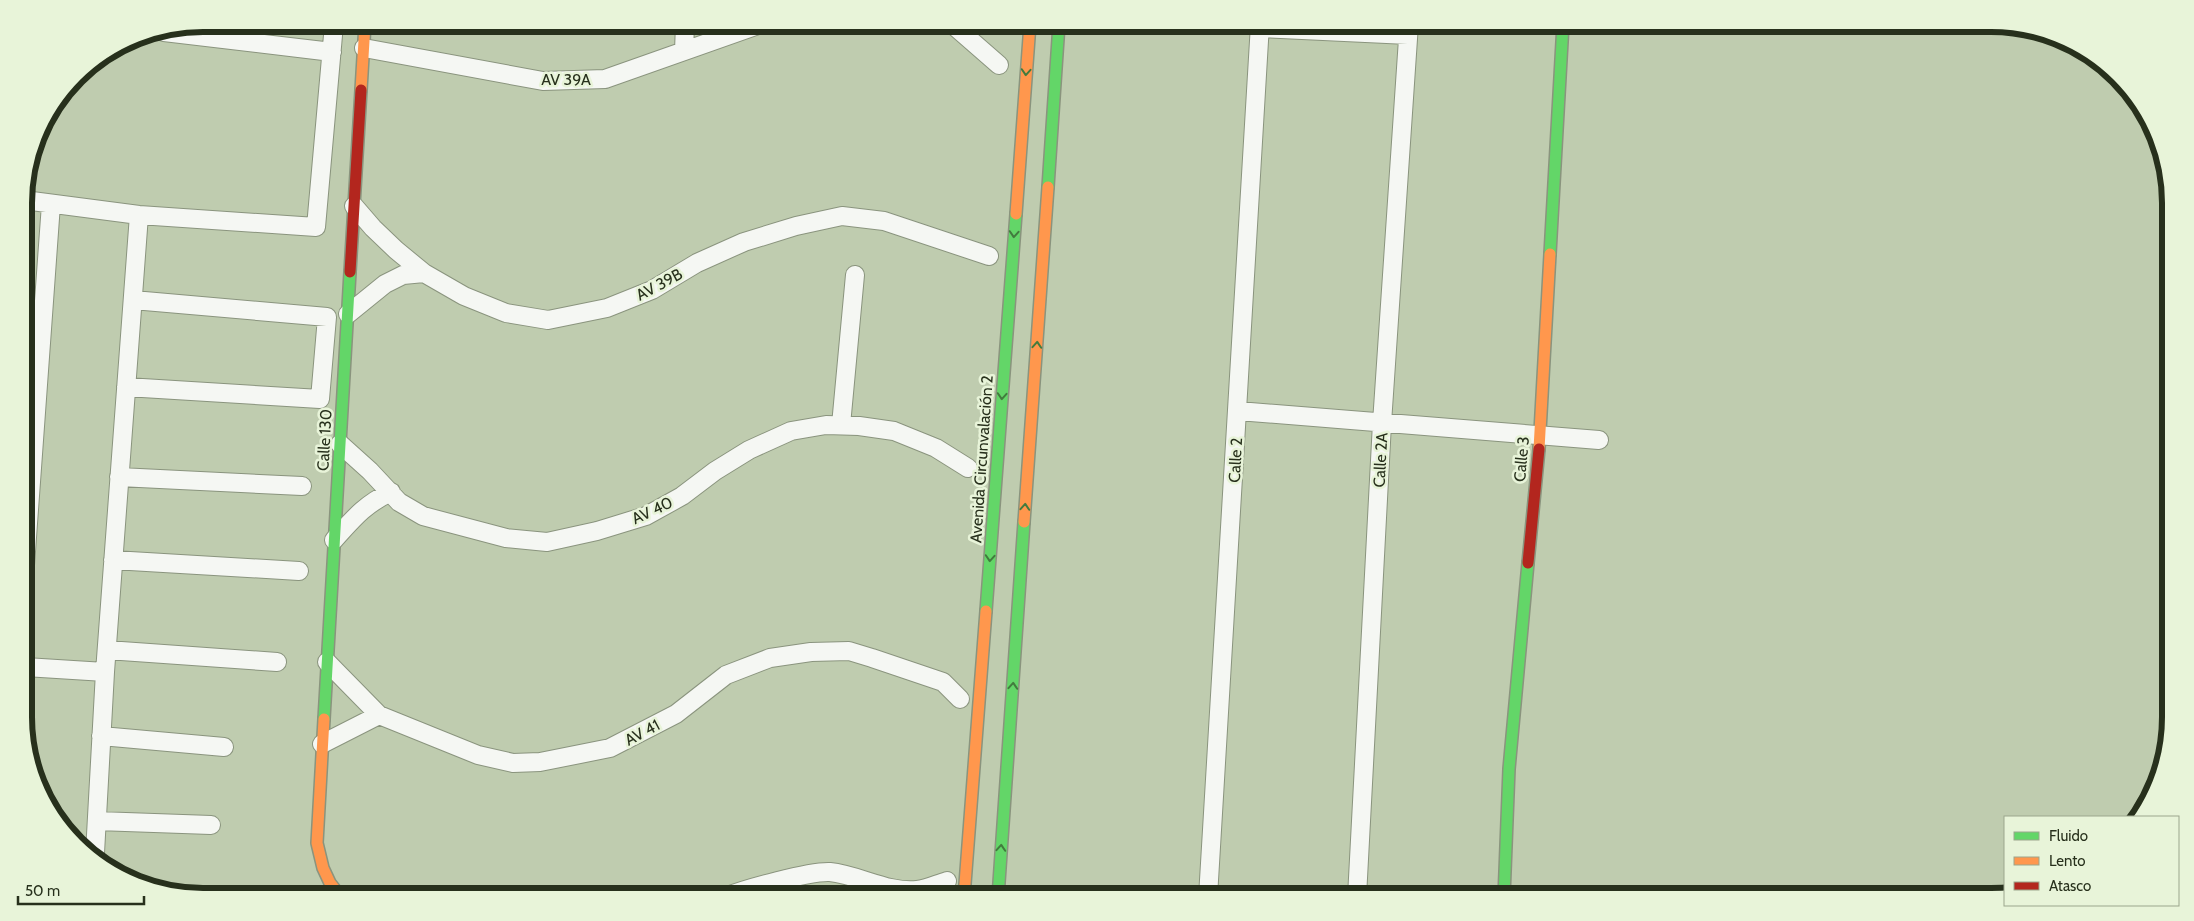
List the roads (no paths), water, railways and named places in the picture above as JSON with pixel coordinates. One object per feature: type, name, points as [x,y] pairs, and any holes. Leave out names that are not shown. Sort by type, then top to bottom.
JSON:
[{"type":"main road","name":"Calle 130","points":[[333,888],[323,870],[316,845],[365,32]]},
{"type":"main road","name":"Avenida Circunvalación 2","points":[[965,888],[1029,32]]},
{"type":"main road","points":[[999,888],[1058,32]]},
{"type":"main road","name":"Calle 3","points":[[1504,888],[1509,769],[1540,434],[1562,32]]},
{"type":"street","points":[[33,201],[139,215],[316,227],[333,32]]},
{"type":"street","points":[[684,50],[685,32]]},
{"type":"street","name":"AV 39A","points":[[364,48],[543,81],[605,79],[737,32]]},
{"type":"street","points":[[961,32],[998,65]]},
{"type":"street","name":"Calle 2","points":[[1209,888],[1260,32]]},
{"type":"street","name":"Calle 2A","points":[[1357,888],[1382,423],[1409,32]]},
{"type":"street","points":[[181,34],[332,52]]},
{"type":"street","points":[[32,461],[51,204]]},
{"type":"street","name":"AV 39B","points":[[354,206],[378,233],[424,273],[464,296],[506,312],[548,320],[607,308],[652,290],[697,263],[744,242],[796,226],[842,216],[884,220],[989,256]]},
{"type":"street","points":[[95,849],[106,650],[139,215]]},
{"type":"street","points":[[348,314],[385,284],[403,275],[424,273]]},
{"type":"street","points":[[841,425],[855,275]]},
{"type":"street","points":[[126,387],[320,399],[327,317],[133,300]]},
{"type":"street","points":[[1238,411],[1599,440]]},
{"type":"street","name":"AV 40","points":[[340,444],[391,492],[399,502],[423,516],[506,538],[547,542],[597,531],[646,516],[682,496],[715,471],[749,450],[791,431],[826,425],[841,425],[894,432],[936,448],[968,468]]},
{"type":"street","points":[[120,476],[302,486]]},
{"type":"street","points":[[334,540],[357,514],[373,500],[391,492]]},
{"type":"street","points":[[113,560],[299,571]]},
{"type":"street","points":[[106,650],[277,662]]},
{"type":"street","name":"AV 41","points":[[327,662],[379,715],[478,755],[513,763],[540,762],[610,748],[676,714],[726,675],[770,658],[795,654],[849,651],[942,682],[960,698]]},
{"type":"street","points":[[32,667],[105,672]]},
{"type":"street","points":[[322,744],[379,715]]},
{"type":"street","points":[[101,736],[224,747]]},
{"type":"street","points":[[97,821],[212,825]]},
{"type":"street","points":[[755,888],[779,881],[828,872],[866,880],[891,888]]},
{"type":"street","points":[[923,888],[946,881]]}]
